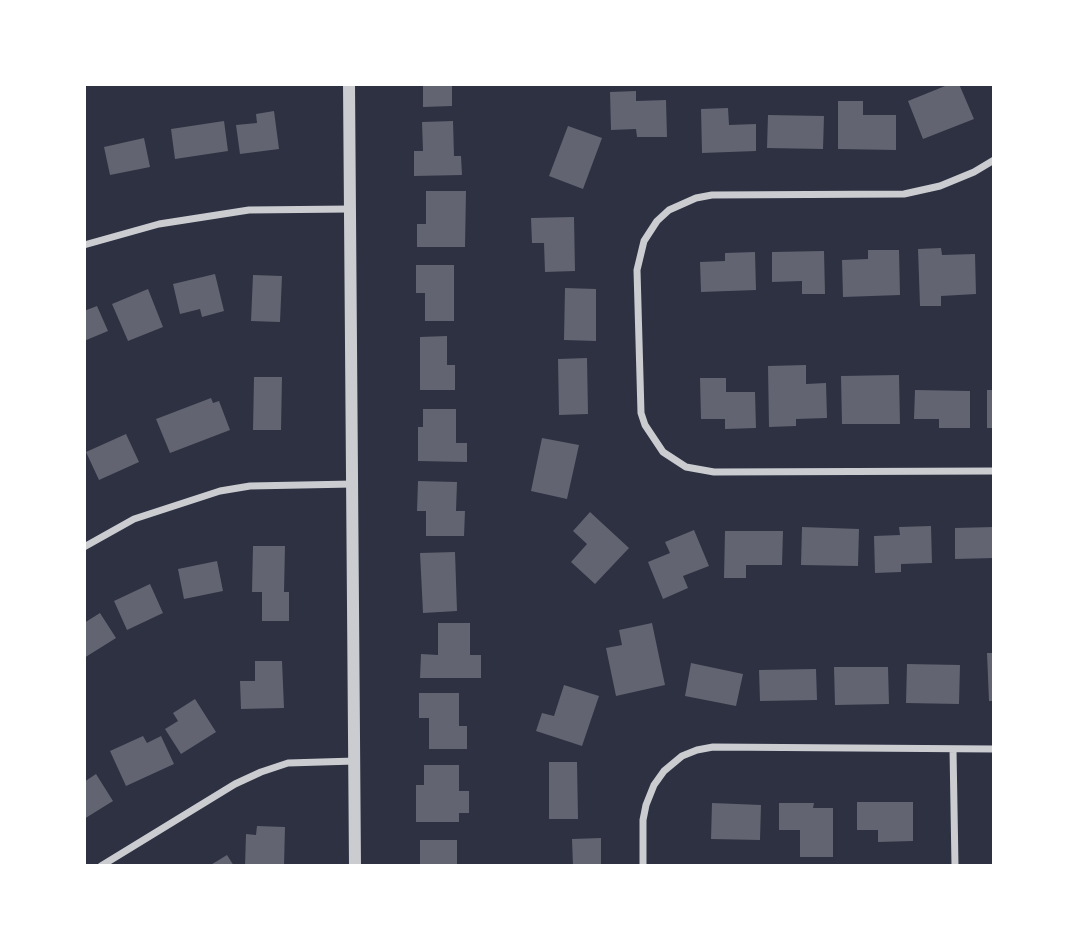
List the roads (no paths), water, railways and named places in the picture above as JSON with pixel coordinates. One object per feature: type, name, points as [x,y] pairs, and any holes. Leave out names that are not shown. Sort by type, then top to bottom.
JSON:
[{"type":"street","points":[[349,84],[355,866]]},
{"type":"street","points":[[994,160],[974,172],[926,190],[882,196],[712,195],[683,202],[657,221],[643,241],[637,270],[639,399],[645,425],[663,452],[686,467],[714,472],[994,471]]},
{"type":"street","points":[[84,245],[159,224],[249,209],[350,209]]},
{"type":"street","points":[[84,547],[134,519],[220,491],[250,486],[353,484]]},
{"type":"street","points":[[643,866],[646,805],[654,785],[664,771],[682,756],[713,747],[994,749]]},
{"type":"street","points":[[953,749],[955,866]]},
{"type":"street","points":[[101,866],[261,772],[288,763],[355,761]]}]
